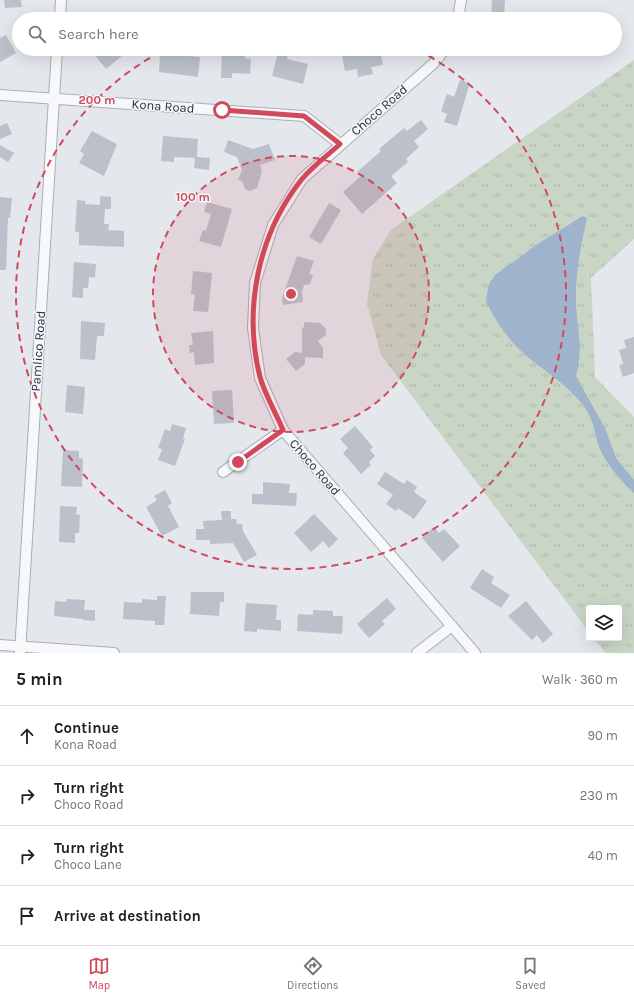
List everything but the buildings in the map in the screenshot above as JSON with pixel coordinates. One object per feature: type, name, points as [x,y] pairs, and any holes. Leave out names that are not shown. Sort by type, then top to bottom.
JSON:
[{"type":"street","points":[[60,12],[61,0]]},
{"type":"street","points":[[459,12],[461,0]]},
{"type":"street","name":"Pamlico Road","points":[[20,650],[57,56]]},
{"type":"street","name":"Choco Road","points":[[440,56],[434,63],[340,144],[302,179],[272,225],[255,283],[253,328],[260,378],[283,430],[476,653]]},
{"type":"street","name":"Kona Road","points":[[0,95],[304,116],[340,144]]},
{"type":"street","points":[[223,472],[283,430]]},
{"type":"street","points":[[417,653],[452,626]]},
{"type":"street","points":[[0,645],[20,650],[114,653]]},
{"type":"green space","points":[[634,60],[634,239],[591,278],[595,377],[634,417],[634,653],[605,653],[596,641],[622,641],[622,605],[586,605],[586,628],[381,355],[367,303],[373,259],[391,230]]},
{"type":"water","points":[[582,216],[587,218],[576,281],[580,357],[576,376],[605,428],[616,458],[634,480],[634,493],[619,478],[606,460],[599,447],[592,420],[587,410],[565,386],[516,347],[500,326],[486,302],[487,291],[490,283],[498,273],[537,245]]},
{"type":"route","points":[[222,110],[304,116],[340,144],[302,179],[272,225],[255,283],[253,328],[260,378],[283,430],[238,462]]}]
